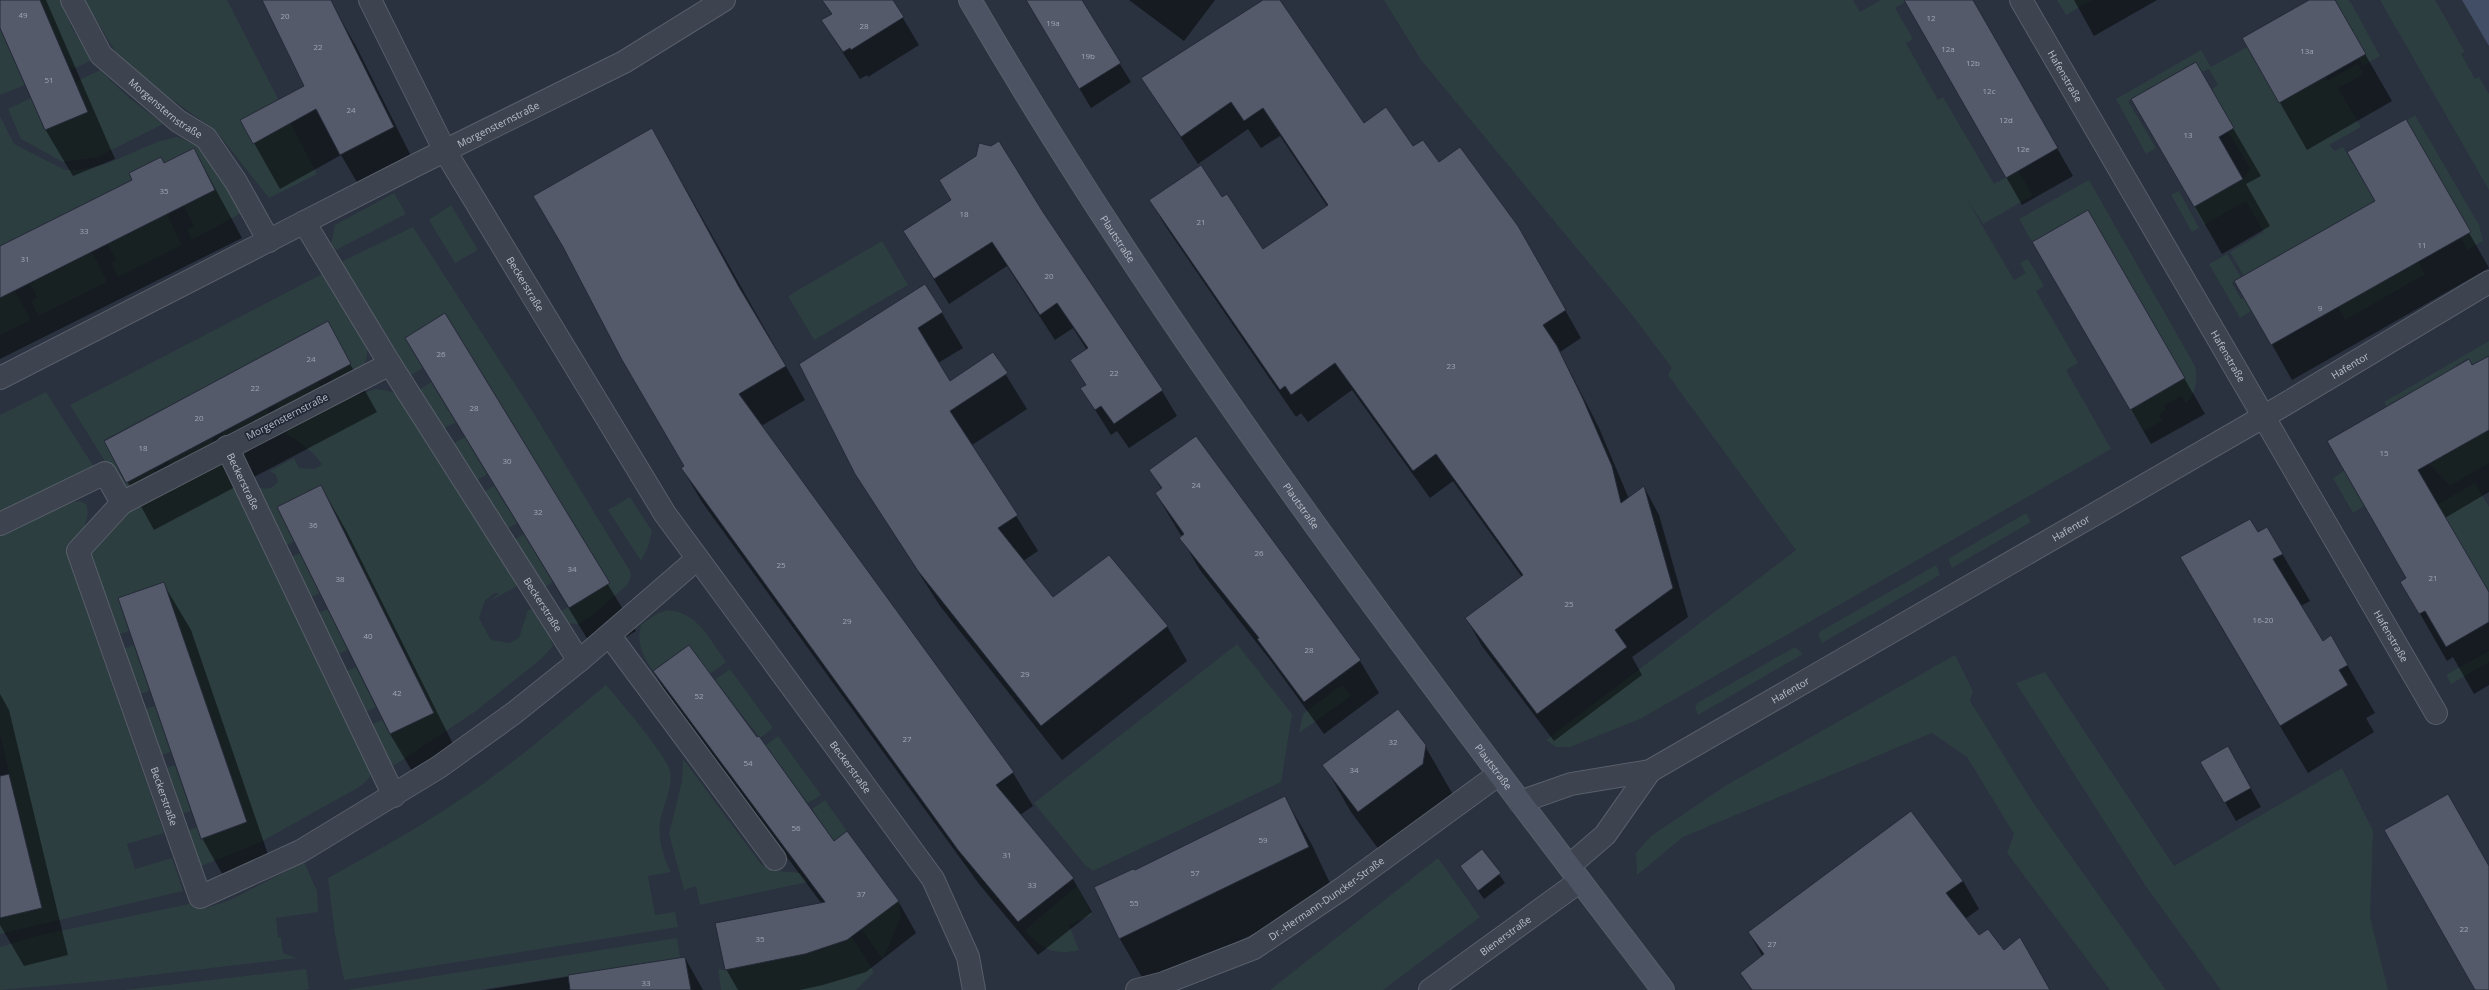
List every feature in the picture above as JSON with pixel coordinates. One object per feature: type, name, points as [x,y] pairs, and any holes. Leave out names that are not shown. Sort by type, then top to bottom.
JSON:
[{"type":"main road","name":"Plautstraße","points":[[970,0],[1087,193],[1171,322],[1345,566],[1499,774],[1663,990]]},
{"type":"street","name":"Morgensternstraße","points":[[72,0],[101,55],[178,121],[206,138],[236,182],[269,241]]},
{"type":"street","name":"Beckerstraße","points":[[370,0],[445,151],[665,514],[933,879],[968,956],[974,990]]},
{"type":"street","name":"Morgensternstraße","points":[[0,378],[304,222],[624,62],[724,0]]},
{"type":"street","name":"Hafenstraße","points":[[2021,0],[2436,713]]},
{"type":"street","name":"Beckerstraße","points":[[304,222],[390,364],[580,661]]},
{"type":"street","name":"Hafentor","points":[[1520,802],[1571,784],[1650,771],[2263,417],[2489,282]]},
{"type":"street","name":"Morgensternstraße","points":[[122,503],[227,447],[390,364]]},
{"type":"street","name":"Beckerstraße","points":[[227,447],[394,796]]},
{"type":"street","points":[[0,524],[105,473],[122,503]]},
{"type":"street","name":"Beckerstraße","points":[[122,503],[78,551],[200,897],[301,851],[394,796],[514,713],[610,636],[697,558]]},
{"type":"street","points":[[610,636],[775,859]]},
{"type":"street","name":"Hafentor","points":[[1575,873],[1605,835],[1650,771]]},
{"type":"street","name":"Dr.-Hermann-Duncker-Straße","points":[[1137,990],[1167,986],[1254,948],[1343,888],[1499,774]]},
{"type":"street","name":"Bienerstraße","points":[[1430,990],[1575,873]]},
{"type":"shaded area","points":[[40,0],[60,0],[73,30],[92,60],[71,70]]},
{"type":"shaded area","points":[[84,0],[227,0],[317,174],[269,198],[216,131],[149,83],[120,59]]},
{"type":"shaded area","points":[[1384,0],[1853,0],[1860,12],[1881,0],[1909,0],[1895,8],[1913,39],[1906,43],[1938,100],[1943,97],[1994,184],[2018,171],[2033,195],[1983,224],[1965,196],[2014,280],[2026,273],[2020,263],[2028,259],[2044,286],[2036,291],[2078,363],[2066,370],[2111,449],[1640,719],[1570,747],[1556,747],[1546,740],[1796,550],[1668,375],[1672,368],[1633,316],[1421,60]]},
{"type":"shaded area","points":[[2057,0],[2092,0],[2066,15]]},
{"type":"shaded area","points":[[2335,0],[2348,0],[2351,3],[2380,56],[2363,66],[2359,58],[2366,54]]},
{"type":"shaded area","points":[[2380,0],[2435,0],[2465,52],[2461,54],[2475,79],[2479,77],[2489,94],[2489,190]]},
{"type":"shaded area","points":[[0,28],[25,85],[0,95]]},
{"type":"shaded area","points":[[2247,47],[2279,103],[2325,77],[2327,81],[2358,64],[2364,74],[2338,88],[2361,127],[2329,145],[2335,151],[2343,147],[2375,201],[2244,276],[2230,252],[2264,232],[2246,201],[2204,225],[2194,207],[2243,179],[2250,168],[2228,132],[2234,128],[2212,89],[2218,85],[2209,69],[2202,72],[2195,62],[2128,101],[2156,148],[2146,154],[2116,99],[2201,50],[2211,67]]},
{"type":"shaded area","points":[[100,70],[128,97],[163,124],[98,157],[63,162],[21,139],[8,109],[31,98],[45,130],[88,112],[75,82]]},
{"type":"shaded area","points":[[2415,115],[2479,225],[2483,241],[2467,250],[2407,120]]},
{"type":"shaded area","points":[[0,116],[14,144],[65,170],[78,170],[106,164],[157,142],[177,137],[198,145],[245,211],[192,240],[187,230],[194,226],[184,206],[215,190],[194,148],[164,163],[161,157],[129,173],[132,180],[0,246]]},
{"type":"shaded area","points":[[2089,180],[2195,366],[2196,377],[2194,391],[2186,404],[2182,396],[2164,406],[2166,410],[2159,414],[2162,421],[2144,431],[2130,410],[2185,378],[2088,210],[2032,242],[2019,219]]},
{"type":"shaded area","points":[[2179,191],[2199,228],[2192,232],[2171,195]]},
{"type":"shaded area","points":[[394,193],[406,214],[336,250],[331,245],[335,225]]},
{"type":"shaded area","points":[[451,205],[478,250],[455,263],[429,220]]},
{"type":"shaded area","points":[[167,214],[182,245],[118,277],[111,263],[116,260],[108,244]]},
{"type":"shaded area","points":[[413,227],[533,412],[630,571],[631,577],[627,585],[593,615],[579,624],[564,623],[556,614],[610,583],[446,314],[405,338],[423,368],[411,375],[341,262]]},
{"type":"shaded area","points":[[882,241],[908,285],[814,340],[788,296]]},
{"type":"shaded area","points":[[92,252],[107,282],[38,316],[31,301],[37,297],[30,284]]},
{"type":"shaded area","points":[[2227,254],[2241,277],[2232,283],[2241,299],[2244,298],[2251,311],[2240,318],[2209,264]]},
{"type":"shaded area","points":[[2418,261],[2425,274],[2345,320],[2338,307]]},
{"type":"shaded area","points":[[328,271],[366,340],[367,357],[364,364],[349,376],[334,384],[329,375],[328,322],[104,440],[126,483],[154,469],[158,475],[124,492],[70,405]]},
{"type":"shaded area","points":[[15,291],[31,320],[0,335],[0,299]]},
{"type":"shaded area","points":[[2489,341],[2489,356],[2472,365],[2468,358],[2455,366],[2459,373],[2440,384],[2436,378],[2424,384],[2427,391],[2406,403],[2402,397],[2389,404],[2392,411],[2390,412],[2384,402]]},
{"type":"shaded area","points":[[318,381],[323,390],[280,411],[276,404]]},
{"type":"shaded area","points":[[431,382],[456,422],[443,429],[419,390]]},
{"type":"shaded area","points":[[376,389],[393,392],[408,402],[521,584],[490,601],[499,593],[495,593],[485,600],[479,618],[491,640],[510,643],[519,638],[528,610],[534,609],[547,630],[553,646],[541,659],[476,711],[395,765],[388,763],[370,725],[382,720],[390,734],[434,712],[321,485],[277,507],[294,542],[284,546],[241,454],[256,445],[244,456],[258,487],[261,488],[266,489],[276,484],[278,482],[276,475],[270,471],[294,458],[299,468],[315,469],[322,464],[318,459],[303,445],[281,431],[342,400]]},
{"type":"shaded area","points":[[46,392],[94,467],[0,512],[0,415]]},
{"type":"shaded area","points":[[267,409],[271,416],[225,440],[222,433]]},
{"type":"shaded area","points":[[2489,430],[2489,463],[2450,486],[2429,464]]},
{"type":"shaded area","points":[[465,437],[487,474],[475,482],[452,444]]},
{"type":"shaded area","points":[[212,438],[216,444],[172,468],[168,461]]},
{"type":"shaded area","points":[[224,461],[371,771],[370,777],[361,786],[259,843],[201,866],[195,859],[184,832],[197,827],[201,839],[246,822],[164,582],[118,598],[129,631],[114,636],[90,557],[91,546],[125,510]]},
{"type":"shaded area","points":[[2344,471],[2364,506],[2353,513],[2333,478]]},
{"type":"shaded area","points":[[2475,483],[2489,507],[2489,592],[2438,504]]},
{"type":"shaded area","points":[[494,486],[517,523],[504,531],[482,493]]},
{"type":"shaded area","points":[[630,497],[652,531],[648,547],[641,561],[608,510]]},
{"type":"shaded area","points":[[80,501],[86,504],[88,510],[87,516],[83,530],[68,554],[164,833],[127,844],[135,869],[172,858],[183,891],[0,934],[0,918],[42,908],[0,735],[0,535],[73,502]]},
{"type":"shaded area","points":[[2026,513],[2031,522],[1952,568],[1948,559]]},
{"type":"shaded area","points":[[524,534],[553,582],[540,590],[511,542]]},
{"type":"shaded area","points":[[300,553],[320,593],[309,598],[289,558]]},
{"type":"shaded area","points":[[1936,565],[1940,575],[1822,643],[1818,634],[1821,631]]},
{"type":"shaded area","points":[[328,609],[348,650],[336,655],[316,614]]},
{"type":"shaded area","points":[[668,610],[687,616],[702,628],[726,662],[710,674],[689,645],[653,671],[641,650],[639,638],[641,625],[656,614]]},
{"type":"shaded area","points":[[1237,644],[1292,714],[1281,782],[1093,871],[1084,864],[1034,803]]},
{"type":"shaded area","points":[[134,645],[150,691],[136,695],[120,650]]},
{"type":"shaded area","points":[[1795,647],[1803,654],[1698,715],[1695,706],[1699,702]]},
{"type":"shaded area","points":[[2489,651],[2489,662],[2451,684],[2446,675]]},
{"type":"shaded area","points":[[1955,655],[1973,691],[1970,701],[2032,801],[2166,990],[2110,990],[2007,853],[2014,834],[1967,757],[1932,733],[1683,837],[1637,875],[1636,853],[1651,836],[1725,786]]},
{"type":"shaded area","points":[[356,667],[376,707],[364,713],[344,672]]},
{"type":"shaded area","points":[[730,669],[773,728],[760,738],[715,680]]},
{"type":"shaded area","points":[[2045,672],[2174,866],[2342,768],[2373,831],[2370,917],[2388,990],[2221,990],[2145,885],[2016,683]]},
{"type":"shaded area","points":[[606,685],[660,753],[667,763],[670,771],[671,778],[661,816],[660,835],[662,848],[671,872],[648,876],[655,915],[675,912],[678,927],[344,980],[335,935],[328,878],[417,827],[461,799],[529,749]]},
{"type":"shaded area","points":[[1342,685],[1351,696],[1299,733],[1303,714]]},
{"type":"shaded area","points":[[155,706],[171,752],[157,756],[141,710]]},
{"type":"shaded area","points":[[778,736],[821,795],[808,803],[765,746]]},
{"type":"shaded area","points":[[683,759],[761,864],[778,871],[800,873],[808,882],[700,905],[696,886],[684,890],[669,834],[682,781]]},
{"type":"shaded area","points":[[175,765],[191,811],[177,815],[161,770]]},
{"type":"shaded area","points":[[825,800],[847,831],[834,841],[812,809]]},
{"type":"shaded area","points":[[1438,858],[1480,917],[1383,990],[1270,990]]},
{"type":"shaded area","points":[[304,862],[317,891],[318,912],[276,918],[278,938],[281,938],[283,953],[297,958],[101,981],[0,990],[0,947],[36,936],[203,901],[207,908],[230,900]]},
{"type":"shaded area","points":[[1077,886],[1092,915],[1069,925],[1079,950],[1063,952],[1055,951],[1042,946],[1025,930]]},
{"type":"shaded area","points":[[899,901],[901,916],[883,960],[862,930],[863,927]]},
{"type":"shaded area","points":[[852,937],[874,972],[856,990],[721,990],[718,969],[725,970]]},
{"type":"shaded area","points":[[677,938],[680,958],[479,990],[346,990]]},
{"type":"shaded area","points":[[306,969],[309,989],[304,990],[124,990]]},
{"type":"water","points":[[2462,0],[2489,0],[2489,46]]},
{"type":"building","points":[[0,0],[40,0],[88,112],[45,130],[0,28]]},
{"type":"building","points":[[262,0],[331,0],[394,127],[340,155],[316,109],[253,144],[240,120],[304,86]]},
{"type":"building","points":[[822,0],[893,0],[904,17],[851,50],[850,48],[843,52],[821,20],[832,14]]},
{"type":"building","points":[[1026,0],[1082,0],[1121,63],[1079,89]]},
{"type":"building","points":[[1263,0],[1280,0],[1364,123],[1386,107],[1413,146],[1423,140],[1439,162],[1460,147],[1518,226],[1566,310],[1543,325],[1557,346],[1583,399],[1612,466],[1621,503],[1644,486],[1673,588],[1615,630],[1627,647],[1537,714],[1465,618],[1523,575],[1436,454],[1413,471],[1335,363],[1291,395],[1285,386],[1280,390],[1149,200],[1201,165],[1222,197],[1227,194],[1263,249],[1328,205],[1263,108],[1244,121],[1231,102],[1181,137],[1141,78]]},
{"type":"building","points":[[1904,0],[1973,0],[2058,148],[2006,178]]},
{"type":"building","points":[[2309,0],[2335,0],[2366,54],[2279,103],[2242,38]]},
{"type":"building","points":[[2196,62],[2234,128],[2219,137],[2243,179],[2194,207],[2131,99]]},
{"type":"building","points":[[2406,119],[2471,232],[2271,345],[2234,281],[2375,201],[2347,152]]},
{"type":"building","points":[[652,128],[739,287],[786,366],[739,394],[1014,772],[996,785],[1074,878],[1018,922],[958,850],[681,468],[684,466],[622,360],[563,247],[533,196]]},
{"type":"building","points":[[999,141],[1043,212],[1163,390],[1114,424],[1101,406],[1095,410],[1080,388],[1086,385],[1070,360],[1088,348],[1057,303],[1040,315],[992,242],[934,279],[903,231],[951,200],[939,180],[976,156],[979,143],[991,146]]},
{"type":"building","points":[[194,148],[215,190],[0,298],[0,246],[132,180],[129,173],[161,157],[164,163]]},
{"type":"building","points":[[2088,210],[2185,378],[2130,410],[2032,242]]},
{"type":"building","points":[[925,284],[943,312],[918,328],[950,381],[993,352],[1008,373],[950,411],[1018,515],[998,528],[1053,597],[1109,555],[1168,626],[1041,726],[918,571],[855,474],[799,364]]},
{"type":"building","points":[[445,313],[610,583],[569,608],[405,338]]},
{"type":"building","points":[[328,321],[351,364],[126,483],[104,441]]},
{"type":"building","points":[[2489,356],[2489,430],[2418,470],[2489,592],[2489,622],[2446,647],[2425,611],[2419,614],[2400,582],[2406,578],[2327,441],[2469,359],[2472,365]]},
{"type":"building","points":[[1196,436],[1361,660],[1304,702],[1257,639],[1259,638],[1179,538],[1184,534],[1155,493],[1162,488],[1149,470]]},
{"type":"building","points":[[321,485],[434,713],[390,734],[277,507]]},
{"type":"building","points":[[2250,519],[2258,532],[2267,527],[2283,554],[2273,559],[2323,641],[2331,635],[2348,665],[2339,670],[2348,685],[2280,726],[2180,557]]},
{"type":"building","points":[[164,582],[247,822],[201,839],[118,598]]},
{"type":"building","points":[[689,645],[757,737],[759,736],[834,841],[847,831],[899,901],[847,940],[805,954],[725,970],[715,923],[825,902],[653,671]]},
{"type":"building","points":[[1398,709],[1426,745],[1423,764],[1358,812],[1322,765]]},
{"type":"building","points":[[2228,746],[2251,788],[2224,803],[2200,762]]},
{"type":"building","points":[[9,774],[42,908],[0,918],[0,776]]},
{"type":"building","points":[[2448,794],[2489,866],[2489,990],[2475,990],[2384,830]]},
{"type":"building","points":[[1285,796],[1309,847],[1119,939],[1094,887],[1133,869],[1135,870]]},
{"type":"building","points":[[1911,811],[1963,881],[1946,893],[1979,935],[1988,929],[2004,950],[2020,937],[2050,990],[1752,990],[1740,973],[1764,954],[1748,932]]},
{"type":"building","points":[[1482,849],[1501,873],[1478,891],[1460,866]]},
{"type":"building","points":[[685,957],[691,990],[570,990],[568,975]]}]
